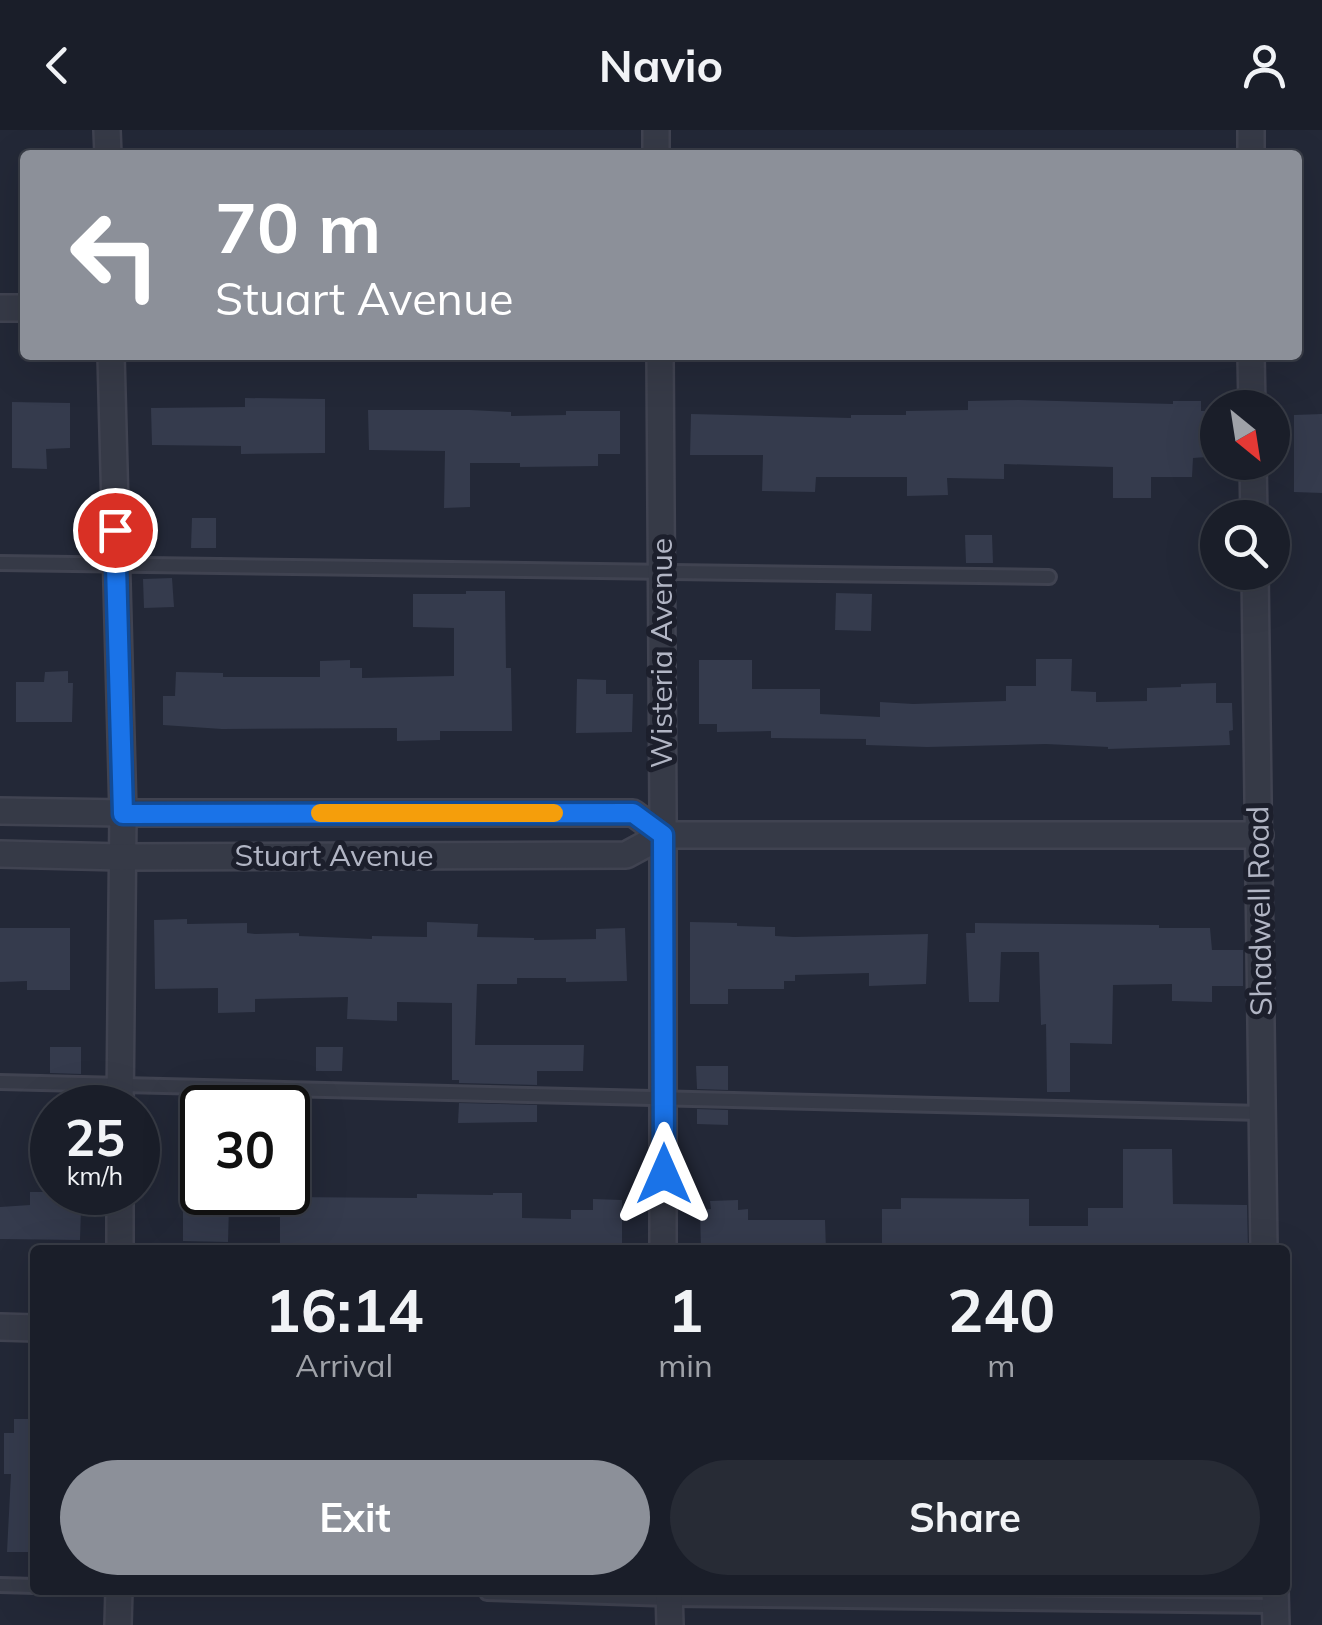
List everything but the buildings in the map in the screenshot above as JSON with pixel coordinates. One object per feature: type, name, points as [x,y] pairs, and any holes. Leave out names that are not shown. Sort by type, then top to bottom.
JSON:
[{"type":"street","points":[[111,360],[123,814],[120,1085]]},
{"type":"street","name":"Wisteria Avenue","points":[[660,360],[663,1245]]},
{"type":"street","points":[[1251,360],[1252,390]]},
{"type":"street","name":"Shadwell Road","points":[[1255,590],[1264,1245]]},
{"type":"street","name":"Stuart Avenue","points":[[0,810],[123,814],[633,813],[663,835]]},
{"type":"street","name":"Stuart Avenue","points":[[0,854],[626,855],[663,835],[1260,835]]},
{"type":"street","points":[[120,1215],[120,1245]]},
{"type":"street","points":[[0,1327],[30,1328]]},
{"type":"street","points":[[118,1625],[119,1595]]},
{"type":"lane","points":[[0,563],[1049,577]]},
{"type":"lane","points":[[0,1082],[30,1086]]},
{"type":"lane","points":[[160,1096],[664,1098],[1262,1114]]},
{"type":"lane","points":[[0,1585],[30,1586]]},
{"type":"lane","points":[[518,1595],[670,1605],[1276,1607]]},
{"type":"slow traffic","points":[[320,813],[554,813]]},
{"type":"route","points":[[115,530],[123,814],[633,813],[663,835],[664,1174]]}]
